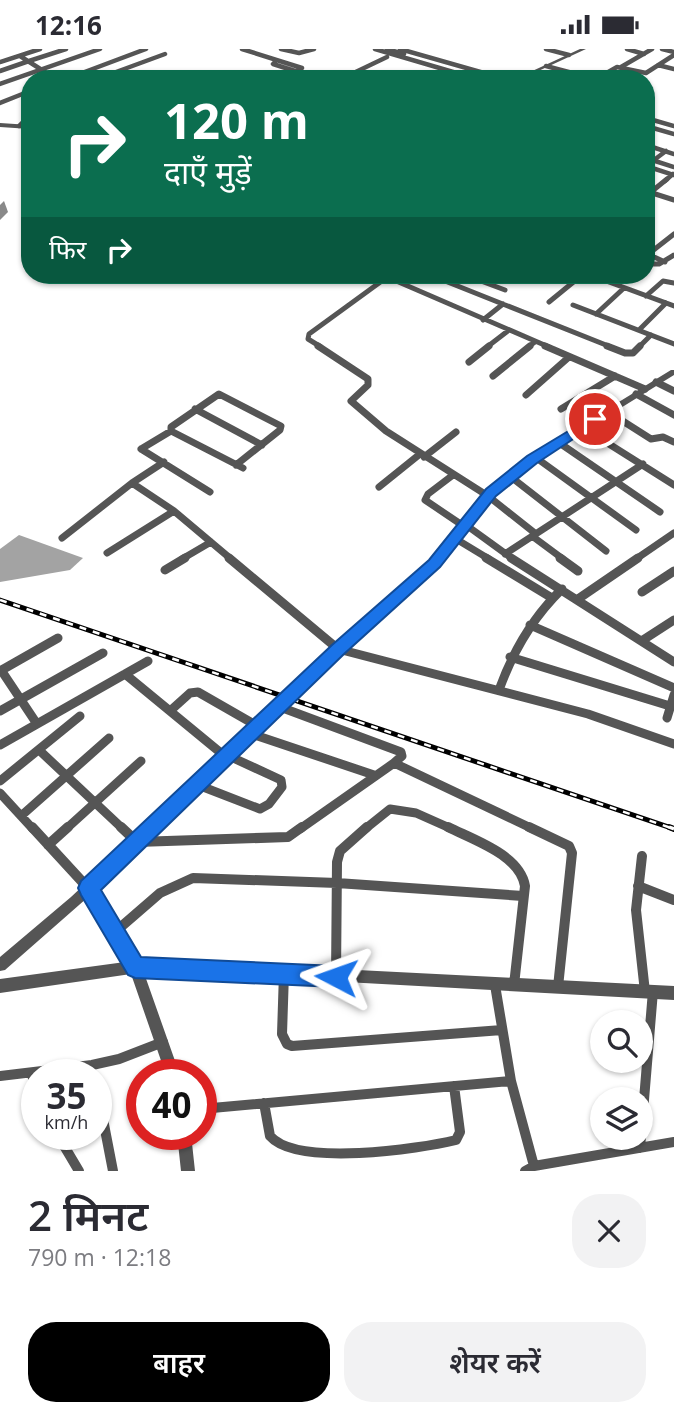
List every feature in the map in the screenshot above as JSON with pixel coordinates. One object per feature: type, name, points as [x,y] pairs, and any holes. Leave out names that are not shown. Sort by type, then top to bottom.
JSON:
[{"type":"street","points":[[0,62],[40,49]]},
{"type":"street","points":[[0,71],[66,49]]},
{"type":"street","points":[[41,69],[93,49]]},
{"type":"street","points":[[38,70],[100,49]]},
{"type":"street","points":[[89,70],[146,49]]},
{"type":"street","points":[[242,49],[278,60],[273,64],[292,70]]},
{"type":"street","points":[[281,49],[299,53],[314,49]]},
{"type":"street","points":[[375,49],[451,70]]},
{"type":"street","points":[[387,49],[471,70]]},
{"type":"street","points":[[400,49],[457,70]]},
{"type":"street","points":[[411,54],[421,49]]},
{"type":"street","points":[[546,49],[569,55]]},
{"type":"street","points":[[537,70],[583,49]]},
{"type":"street","points":[[627,49],[644,54]]},
{"type":"street","points":[[621,67],[652,49]]},
{"type":"street","points":[[662,49],[674,54]]},
{"type":"street","points":[[120,70],[165,54]]},
{"type":"street","points":[[649,70],[674,54]]},
{"type":"street","points":[[20,55],[41,69]]},
{"type":"street","points":[[360,70],[387,57]]},
{"type":"street","points":[[658,65],[674,69]]},
{"type":"street","points":[[546,66],[561,70]]},
{"type":"street","points":[[611,70],[621,67],[631,70]]},
{"type":"street","points":[[0,83],[21,76]]},
{"type":"street","points":[[0,103],[21,95]]},
{"type":"street","points":[[655,122],[673,131]]},
{"type":"street","points":[[0,125],[19,126]]},
{"type":"street","points":[[655,129],[673,131]]},
{"type":"street","points":[[655,148],[674,154]]},
{"type":"street","points":[[655,158],[666,151]]},
{"type":"street","points":[[655,161],[674,167]]},
{"type":"street","points":[[655,169],[674,174]]},
{"type":"street","points":[[655,187],[674,174]]},
{"type":"street","points":[[667,179],[674,181]]},
{"type":"street","points":[[655,193],[674,199]]},
{"type":"street","points":[[655,249],[674,234]]},
{"type":"street","points":[[655,263],[665,262],[674,255]]},
{"type":"street","points":[[655,257],[665,262]]},
{"type":"street","points":[[646,296],[663,281],[674,283]]},
{"type":"street","points":[[377,284],[316,327],[308,339],[369,379],[368,385],[351,401],[386,431],[488,496],[578,571]]},
{"type":"street","points":[[405,284],[615,376],[674,415]]},
{"type":"street","points":[[452,284],[628,354],[651,335]]},
{"type":"street","points":[[489,284],[505,290]]},
{"type":"street","points":[[549,302],[571,284]]},
{"type":"street","points":[[615,284],[674,306]]},
{"type":"street","points":[[596,314],[624,288]]},
{"type":"street","points":[[639,330],[666,303]]},
{"type":"street","points":[[483,320],[503,304]]},
{"type":"street","points":[[573,305],[673,342]]},
{"type":"street","points":[[469,362],[509,330]]},
{"type":"street","points":[[493,376],[535,342]]},
{"type":"street","points":[[526,394],[569,357]]},
{"type":"street","points":[[0,965],[138,842],[338,649],[434,563],[488,496],[535,457],[674,372]]},
{"type":"street","points":[[562,409],[615,376]]},
{"type":"street","points":[[656,382],[674,391]]},
{"type":"street","points":[[171,431],[239,467],[280,430],[281,426],[221,394],[195,409],[171,427],[171,431],[141,449],[210,492]]},
{"type":"street","points":[[584,395],[651,439],[663,437],[674,442]]},
{"type":"street","points":[[195,409],[262,445]]},
{"type":"street","points":[[582,427],[674,485]]},
{"type":"street","points":[[379,488],[456,432]]},
{"type":"street","points":[[558,442],[660,512]]},
{"type":"street","points":[[535,457],[636,530]]},
{"type":"street","points":[[62,538],[132,483],[164,462]]},
{"type":"street","points":[[505,554],[643,464]]},
{"type":"street","points":[[453,475],[428,494],[425,500],[674,662]]},
{"type":"street","points":[[511,477],[606,551]]},
{"type":"street","points":[[132,483],[174,511],[338,649],[588,714],[674,744]]},
{"type":"street","points":[[107,553],[174,511]]},
{"type":"street","points":[[578,599],[674,533]]},
{"type":"street","points":[[456,539],[552,598]]},
{"type":"street","points":[[165,570],[211,542]]},
{"type":"street","points":[[642,591],[674,571]]},
{"type":"street","points":[[499,690],[510,657],[530,625],[562,589]]},
{"type":"street","points":[[642,641],[674,620]]},
{"type":"street","points":[[530,625],[674,688]]},
{"type":"street","points":[[37,724],[1,670],[58,638]]},
{"type":"street","points":[[0,711],[103,653]]},
{"type":"street","points":[[510,657],[670,706]]},
{"type":"street","points":[[0,745],[148,660]]},
{"type":"street","points":[[125,674],[228,757],[281,781],[282,787],[265,808],[254,807],[198,785]]},
{"type":"street","points":[[170,711],[190,693],[198,692],[256,730],[374,775]]},
{"type":"street","points":[[667,718],[674,695]]},
{"type":"street","points":[[39,750],[138,842],[288,837],[402,755],[401,752],[280,707]]},
{"type":"street","points":[[0,781],[80,716]]},
{"type":"street","points":[[21,816],[109,738]]},
{"type":"street","points":[[48,845],[141,761]]},
{"type":"street","points":[[394,763],[569,846],[572,853],[558,987]]},
{"type":"street","points":[[0,793],[88,888],[135,967],[168,1059]]},
{"type":"street","points":[[336,977],[337,862],[340,851],[390,809],[398,808],[416,812],[519,867],[525,878],[514,985]]},
{"type":"street","points":[[642,856],[636,910],[649,992],[644,1087]]},
{"type":"street","points":[[115,932],[152,897],[172,884],[193,878],[337,883],[523,896]]},
{"type":"street","points":[[638,886],[674,900]]},
{"type":"street","points":[[0,986],[135,967],[674,993]]},
{"type":"street","points":[[284,973],[282,1034],[287,1044],[292,1046],[502,1030]]},
{"type":"street","points":[[495,985],[529,1168],[549,1167],[630,1150]]},
{"type":"street","points":[[112,1062],[163,1042]]},
{"type":"street","points":[[0,1076],[21,1074]]},
{"type":"street","points":[[217,1107],[511,1080]]},
{"type":"street","points":[[264,1103],[268,1133],[276,1142],[327,1154],[354,1153],[456,1140],[460,1132],[454,1086]]},
{"type":"street","points":[[653,1146],[674,1142]]},
{"type":"street","points":[[67,1150],[79,1171]]},
{"type":"street","points":[[109,1150],[113,1171]]},
{"type":"street","points":[[186,1150],[188,1171]]},
{"type":"shaded area","points":[[19,535],[83,558],[70,570],[0,582],[0,549]]},
{"type":"railway","points":[[0,600],[674,829],[669,827]]},
{"type":"route","points":[[336,977],[182,967],[135,967],[88,888],[338,649],[434,563],[491,493],[532,459],[595,419]]}]
